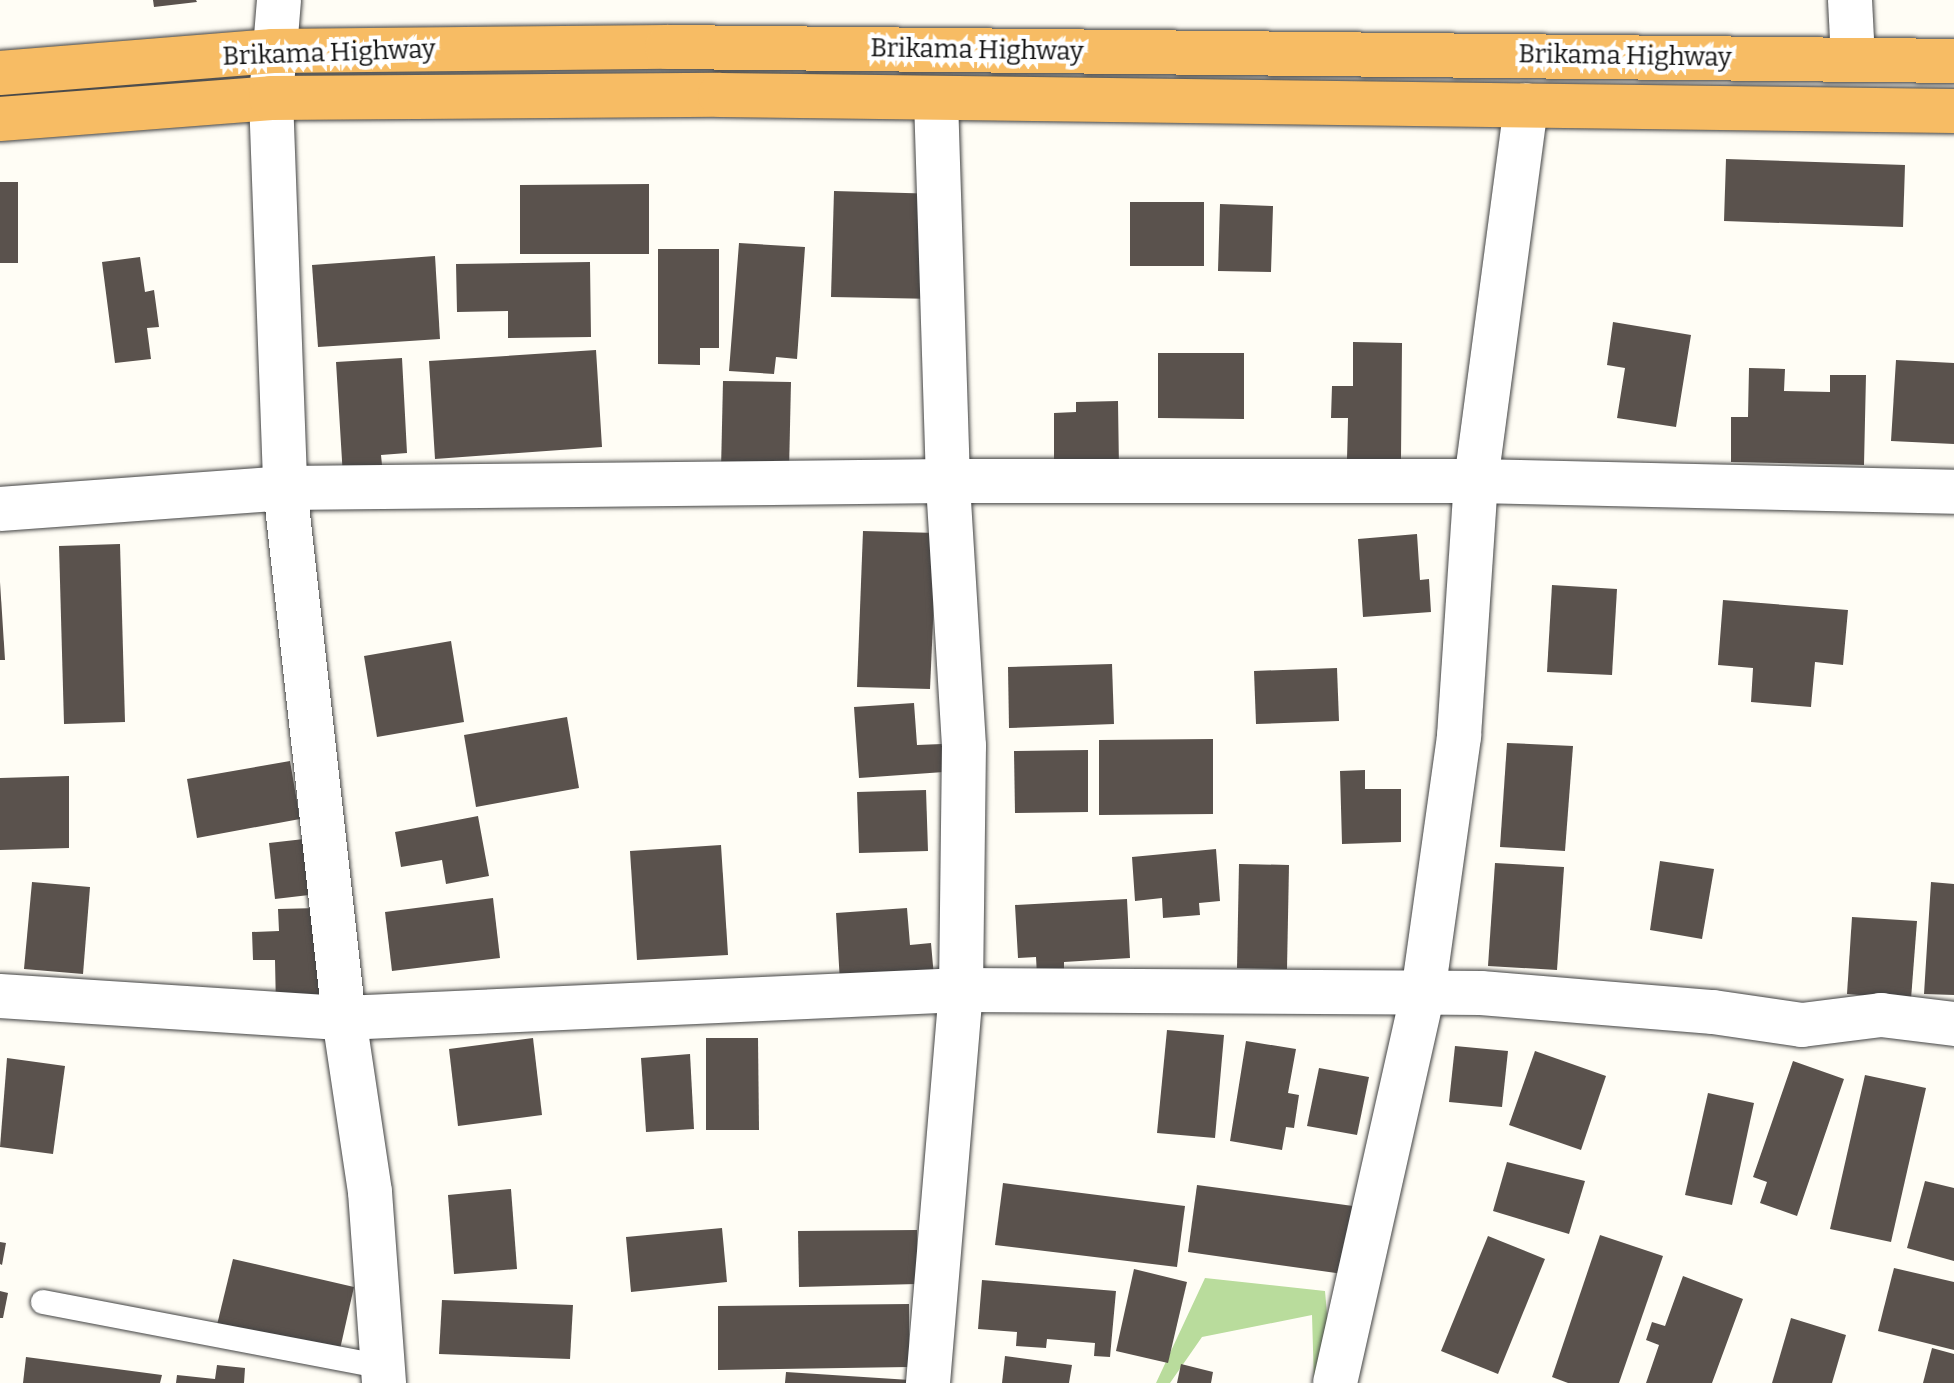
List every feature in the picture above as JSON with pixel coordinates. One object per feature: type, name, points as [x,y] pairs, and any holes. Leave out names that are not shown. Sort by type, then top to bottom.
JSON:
[{"type":"highway","name":"Brikama Highway","points":[[0,73],[273,51],[667,47],[1954,61]]},
{"type":"highway","name":"Brikama Highway","points":[[0,119],[271,98],[720,95],[1954,111]]},
{"type":"street","points":[[279,0],[271,98],[285,488],[344,1018],[370,1192],[384,1375]]},
{"type":"street","points":[[1850,0],[1853,59]]},
{"type":"street","points":[[928,1383],[961,990],[964,746],[948,481],[936,100]]},
{"type":"street","points":[[1335,1383],[1423,993],[1459,736],[1476,481],[1526,105]]},
{"type":"street","points":[[0,509],[285,488],[948,481],[1476,481],[1954,492]]},
{"type":"street","points":[[0,996],[344,1018],[961,990],[1423,993],[1548,998],[1802,1025],[1881,1015],[1954,1024]]},
{"type":"lane","points":[[43,1302],[384,1375]]},
{"type":"green space","points":[[1205,1278],[1325,1291],[1333,1383],[1314,1383],[1312,1315],[1202,1337],[1170,1383],[1156,1383]]},
{"type":"building","points":[[153,0],[196,0],[197,2],[154,7]]},
{"type":"building","points":[[1726,159],[1905,165],[1903,227],[1724,221]]},
{"type":"building","points":[[0,182],[18,182],[18,263],[0,263]]},
{"type":"building","points":[[649,184],[649,254],[520,254],[520,185]]},
{"type":"building","points":[[834,191],[941,194],[938,299],[831,297]]},
{"type":"building","points":[[1130,202],[1204,202],[1204,266],[1130,266]]},
{"type":"building","points":[[1220,204],[1273,206],[1271,272],[1218,271]]},
{"type":"building","points":[[739,243],[805,247],[797,359],[776,357],[774,374],[729,371]]},
{"type":"building","points":[[658,249],[719,249],[719,348],[700,348],[700,365],[658,364]]},
{"type":"building","points":[[435,256],[440,339],[318,347],[312,265]]},
{"type":"building","points":[[140,257],[145,292],[154,290],[159,327],[147,328],[151,359],[115,363],[102,262]]},
{"type":"building","points":[[590,262],[591,337],[508,338],[508,311],[457,312],[456,264]]},
{"type":"building","points":[[1613,322],[1691,335],[1676,427],[1617,418],[1625,368],[1607,365]]},
{"type":"building","points":[[1353,342],[1402,343],[1401,459],[1347,459],[1348,418],[1331,418],[1332,386],[1353,386]]},
{"type":"building","points":[[596,350],[602,447],[435,459],[429,361]]},
{"type":"building","points":[[1158,353],[1244,353],[1244,419],[1158,418]]},
{"type":"building","points":[[402,358],[407,453],[381,455],[383,475],[343,477],[336,362]]},
{"type":"building","points":[[1896,360],[1954,363],[1954,444],[1891,441]]},
{"type":"building","points":[[1749,368],[1785,369],[1784,391],[1830,392],[1830,375],[1866,375],[1864,465],[1731,462],[1731,417],[1748,417]]},
{"type":"building","points":[[723,381],[791,382],[789,471],[721,470]]},
{"type":"building","points":[[1118,401],[1119,469],[1054,470],[1054,413],[1076,412],[1076,402]]},
{"type":"building","points":[[863,531],[937,533],[930,689],[857,687]]},
{"type":"building","points":[[1417,534],[1420,580],[1429,579],[1431,612],[1363,617],[1358,539]]},
{"type":"building","points":[[120,544],[125,722],[64,724],[59,546]]},
{"type":"building","points":[[0,582],[5,660],[0,660]]},
{"type":"building","points":[[1552,585],[1617,589],[1612,675],[1547,672]]},
{"type":"building","points":[[1723,600],[1848,610],[1843,665],[1815,662],[1811,707],[1751,702],[1753,668],[1718,665]]},
{"type":"building","points":[[451,641],[464,722],[377,737],[364,656]]},
{"type":"building","points":[[1112,664],[1114,724],[1009,728],[1008,667]]},
{"type":"building","points":[[1337,668],[1339,721],[1256,724],[1254,671]]},
{"type":"building","points":[[914,703],[917,745],[942,744],[944,772],[859,778],[854,707]]},
{"type":"building","points":[[567,717],[579,788],[476,807],[464,735]]},
{"type":"building","points":[[1213,739],[1213,814],[1099,815],[1099,740]]},
{"type":"building","points":[[1507,743],[1573,746],[1565,851],[1500,847]]},
{"type":"building","points":[[1088,750],[1088,812],[1015,813],[1014,751]]},
{"type":"building","points":[[290,761],[300,819],[197,838],[187,779]]},
{"type":"building","points":[[1365,770],[1365,789],[1401,789],[1401,842],[1342,844],[1340,771]]},
{"type":"building","points":[[69,776],[69,848],[0,850],[0,778]]},
{"type":"building","points":[[926,790],[928,851],[859,853],[857,792]]},
{"type":"building","points":[[478,816],[489,876],[446,884],[442,860],[401,867],[395,832]]},
{"type":"building","points":[[304,839],[309,895],[275,899],[269,843]]},
{"type":"building","points":[[721,845],[728,955],[637,960],[630,851]]},
{"type":"building","points":[[1216,849],[1220,901],[1199,903],[1200,915],[1163,918],[1162,898],[1135,901],[1132,857]]},
{"type":"building","points":[[1660,861],[1714,869],[1702,939],[1650,930]]},
{"type":"building","points":[[1495,863],[1564,867],[1557,970],[1488,966]]},
{"type":"building","points":[[1239,864],[1289,865],[1287,969],[1237,968]]},
{"type":"building","points":[[32,882],[90,887],[83,974],[24,969]]},
{"type":"building","points":[[1931,882],[1954,884],[1954,995],[1924,994]]},
{"type":"building","points":[[493,898],[500,958],[392,971],[385,912]]},
{"type":"building","points":[[1127,899],[1130,958],[1064,962],[1064,975],[1037,976],[1036,957],[1018,958],[1015,905]]},
{"type":"building","points":[[318,908],[321,1007],[276,1009],[275,960],[253,960],[252,932],[279,931],[278,909]]},
{"type":"building","points":[[907,908],[910,945],[931,943],[934,977],[840,983],[836,913]]},
{"type":"building","points":[[1852,917],[1917,921],[1911,999],[1847,994]]},
{"type":"building","points":[[1167,1030],[1224,1035],[1215,1138],[1157,1133]]},
{"type":"building","points":[[533,1038],[542,1115],[458,1126],[449,1049]]},
{"type":"building","points":[[706,1038],[758,1038],[759,1130],[706,1130]]},
{"type":"building","points":[[1246,1041],[1296,1049],[1288,1093],[1299,1095],[1294,1128],[1286,1127],[1282,1150],[1230,1141]]},
{"type":"building","points":[[1455,1046],[1508,1051],[1502,1107],[1449,1102]]},
{"type":"building","points":[[1535,1051],[1606,1076],[1581,1150],[1509,1125]]},
{"type":"building","points":[[690,1054],[694,1129],[646,1132],[641,1058]]},
{"type":"building","points":[[7,1058],[65,1066],[53,1154],[0,1147]]},
{"type":"building","points":[[1793,1061],[1844,1079],[1797,1216],[1760,1203],[1767,1182],[1753,1177]]},
{"type":"building","points":[[1319,1068],[1369,1077],[1357,1135],[1307,1126]]},
{"type":"building","points":[[1865,1075],[1926,1088],[1891,1242],[1830,1229]]},
{"type":"building","points":[[1708,1093],[1754,1103],[1732,1205],[1685,1195]]},
{"type":"building","points":[[1507,1162],[1585,1181],[1569,1234],[1493,1211]]},
{"type":"building","points":[[1925,1181],[1954,1188],[1954,1261],[1907,1248]]},
{"type":"building","points":[[1003,1183],[1185,1206],[1177,1267],[995,1245]]},
{"type":"building","points":[[1197,1185],[1353,1206],[1343,1274],[1188,1252]]},
{"type":"building","points":[[511,1189],[517,1269],[454,1274],[448,1195]]},
{"type":"building","points":[[722,1228],[727,1282],[631,1292],[626,1237]]},
{"type":"building","points":[[917,1230],[917,1284],[799,1287],[798,1231]]},
{"type":"building","points":[[1600,1235],[1663,1256],[1619,1383],[1568,1383],[1552,1377]]},
{"type":"building","points":[[1488,1236],[1545,1259],[1498,1374],[1441,1351]]},
{"type":"building","points":[[0,1242],[6,1243],[2,1265],[0,1264]]},
{"type":"building","points":[[233,1259],[354,1287],[338,1358],[216,1329]]},
{"type":"building","points":[[1894,1268],[1954,1282],[1954,1350],[1878,1331]]},
{"type":"building","points":[[1134,1269],[1187,1282],[1168,1363],[1116,1351]]},
{"type":"building","points":[[1683,1276],[1743,1299],[1712,1383],[1646,1383],[1659,1345],[1646,1340],[1652,1322],[1665,1326]]},
{"type":"building","points":[[982,1280],[1116,1291],[1110,1357],[1094,1356],[1095,1343],[1047,1339],[1046,1348],[1016,1346],[1017,1332],[978,1329]]},
{"type":"building","points":[[0,1291],[8,1293],[3,1318],[0,1318]]},
{"type":"building","points":[[442,1300],[573,1305],[570,1359],[439,1354]]},
{"type":"building","points":[[909,1304],[909,1367],[718,1370],[718,1306]]},
{"type":"building","points":[[1791,1318],[1846,1335],[1832,1383],[1772,1383]]},
{"type":"building","points":[[1932,1348],[1954,1354],[1954,1383],[1923,1383]]},
{"type":"building","points":[[1005,1356],[1072,1365],[1069,1383],[1002,1383]]},
{"type":"building","points":[[26,1357],[162,1375],[160,1383],[23,1383]]},
{"type":"building","points":[[1181,1364],[1213,1372],[1211,1383],[1177,1383]]},
{"type":"building","points":[[217,1365],[245,1368],[244,1383],[176,1383],[177,1375],[215,1379]]},
{"type":"building","points":[[786,1372],[910,1380],[910,1383],[785,1383]]}]
